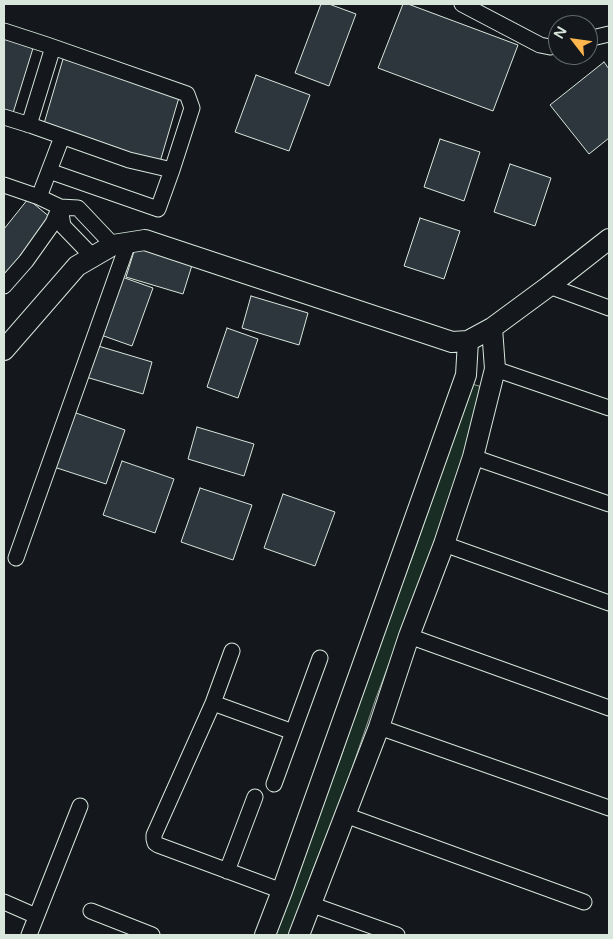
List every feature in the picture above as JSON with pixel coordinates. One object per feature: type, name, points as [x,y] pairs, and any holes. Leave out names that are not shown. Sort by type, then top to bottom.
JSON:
[{"type":"street","points":[[462,4],[531,42],[548,47]]},
{"type":"street","points":[[4,31],[186,94],[192,108],[158,209],[49,171]]},
{"type":"street","points":[[29,125],[52,47]]},
{"type":"street","points":[[4,117],[129,160],[172,170]]},
{"type":"street","points":[[39,197],[62,137]]},
{"type":"street","points":[[4,184],[60,207],[78,208],[120,244]]},
{"type":"street","points":[[60,207],[63,226],[93,257]]},
{"type":"street","points":[[4,286],[26,261],[53,223],[60,207]]},
{"type":"street","points":[[4,350],[77,266],[120,244],[145,240],[452,342],[468,341],[492,328],[609,239]]},
{"type":"street","points":[[16,558],[120,244]]},
{"type":"street","points":[[548,286],[609,308]]},
{"type":"street","points":[[299,935],[379,727],[409,636],[444,544],[473,457],[495,369],[492,328]]},
{"type":"street","points":[[265,935],[466,375],[468,341]]},
{"type":"street","points":[[495,369],[609,408]]},
{"type":"street","points":[[473,457],[609,504]]},
{"type":"street","points":[[444,544],[609,603]]},
{"type":"street","points":[[409,636],[609,708]]},
{"type":"street","points":[[232,651],[213,703],[154,835],[154,839],[158,845],[282,891]]},
{"type":"street","points":[[274,784],[320,658]]},
{"type":"street","points":[[213,703],[293,732]]},
{"type":"street","points":[[379,727],[609,808]]},
{"type":"street","points":[[227,871],[255,797]]},
{"type":"street","points":[[29,935],[80,806]]},
{"type":"street","points":[[346,816],[584,902]]},
{"type":"street","points":[[4,902],[36,916]]},
{"type":"street","points":[[310,904],[398,935]]},
{"type":"street","points":[[91,911],[152,935]]},
{"type":"green space","points":[[472,384],[482,387],[462,462],[428,561],[376,698],[346,786],[312,872],[291,935],[274,935],[308,840],[341,757],[372,660],[412,558]]},
{"type":"building","points":[[321,4],[329,4],[356,14],[329,86],[295,73]]},
{"type":"building","points":[[403,4],[408,4],[518,45],[493,111],[378,68]]},
{"type":"building","points":[[4,36],[34,45],[13,113],[4,110]]},
{"type":"building","points":[[63,59],[180,94],[160,162],[43,127]]},
{"type":"building","points":[[604,62],[609,69],[609,138],[589,154],[550,105]]},
{"type":"building","points":[[256,75],[310,95],[289,151],[235,132]]},
{"type":"building","points":[[440,139],[480,152],[464,201],[424,187]]},
{"type":"building","points":[[510,164],[551,178],[535,226],[494,212]]},
{"type":"building","points":[[28,199],[51,218],[4,276],[4,229]]},
{"type":"building","points":[[420,218],[460,231],[444,279],[404,266]]},
{"type":"building","points":[[136,245],[193,262],[183,294],[126,277]]},
{"type":"building","points":[[122,277],[153,288],[132,346],[101,335]]},
{"type":"building","points":[[251,296],[308,313],[299,345],[242,328]]},
{"type":"building","points":[[227,328],[258,339],[238,398],[207,387]]},
{"type":"building","points":[[95,345],[152,362],[143,394],[86,377]]},
{"type":"building","points":[[73,412],[125,430],[106,484],[54,467]]},
{"type":"building","points":[[197,427],[254,444],[244,476],[188,459]]},
{"type":"building","points":[[122,461],[174,479],[155,533],[103,515]]},
{"type":"building","points":[[200,488],[252,505],[233,560],[181,542]]},
{"type":"building","points":[[283,494],[335,512],[315,566],[264,548]]}]
